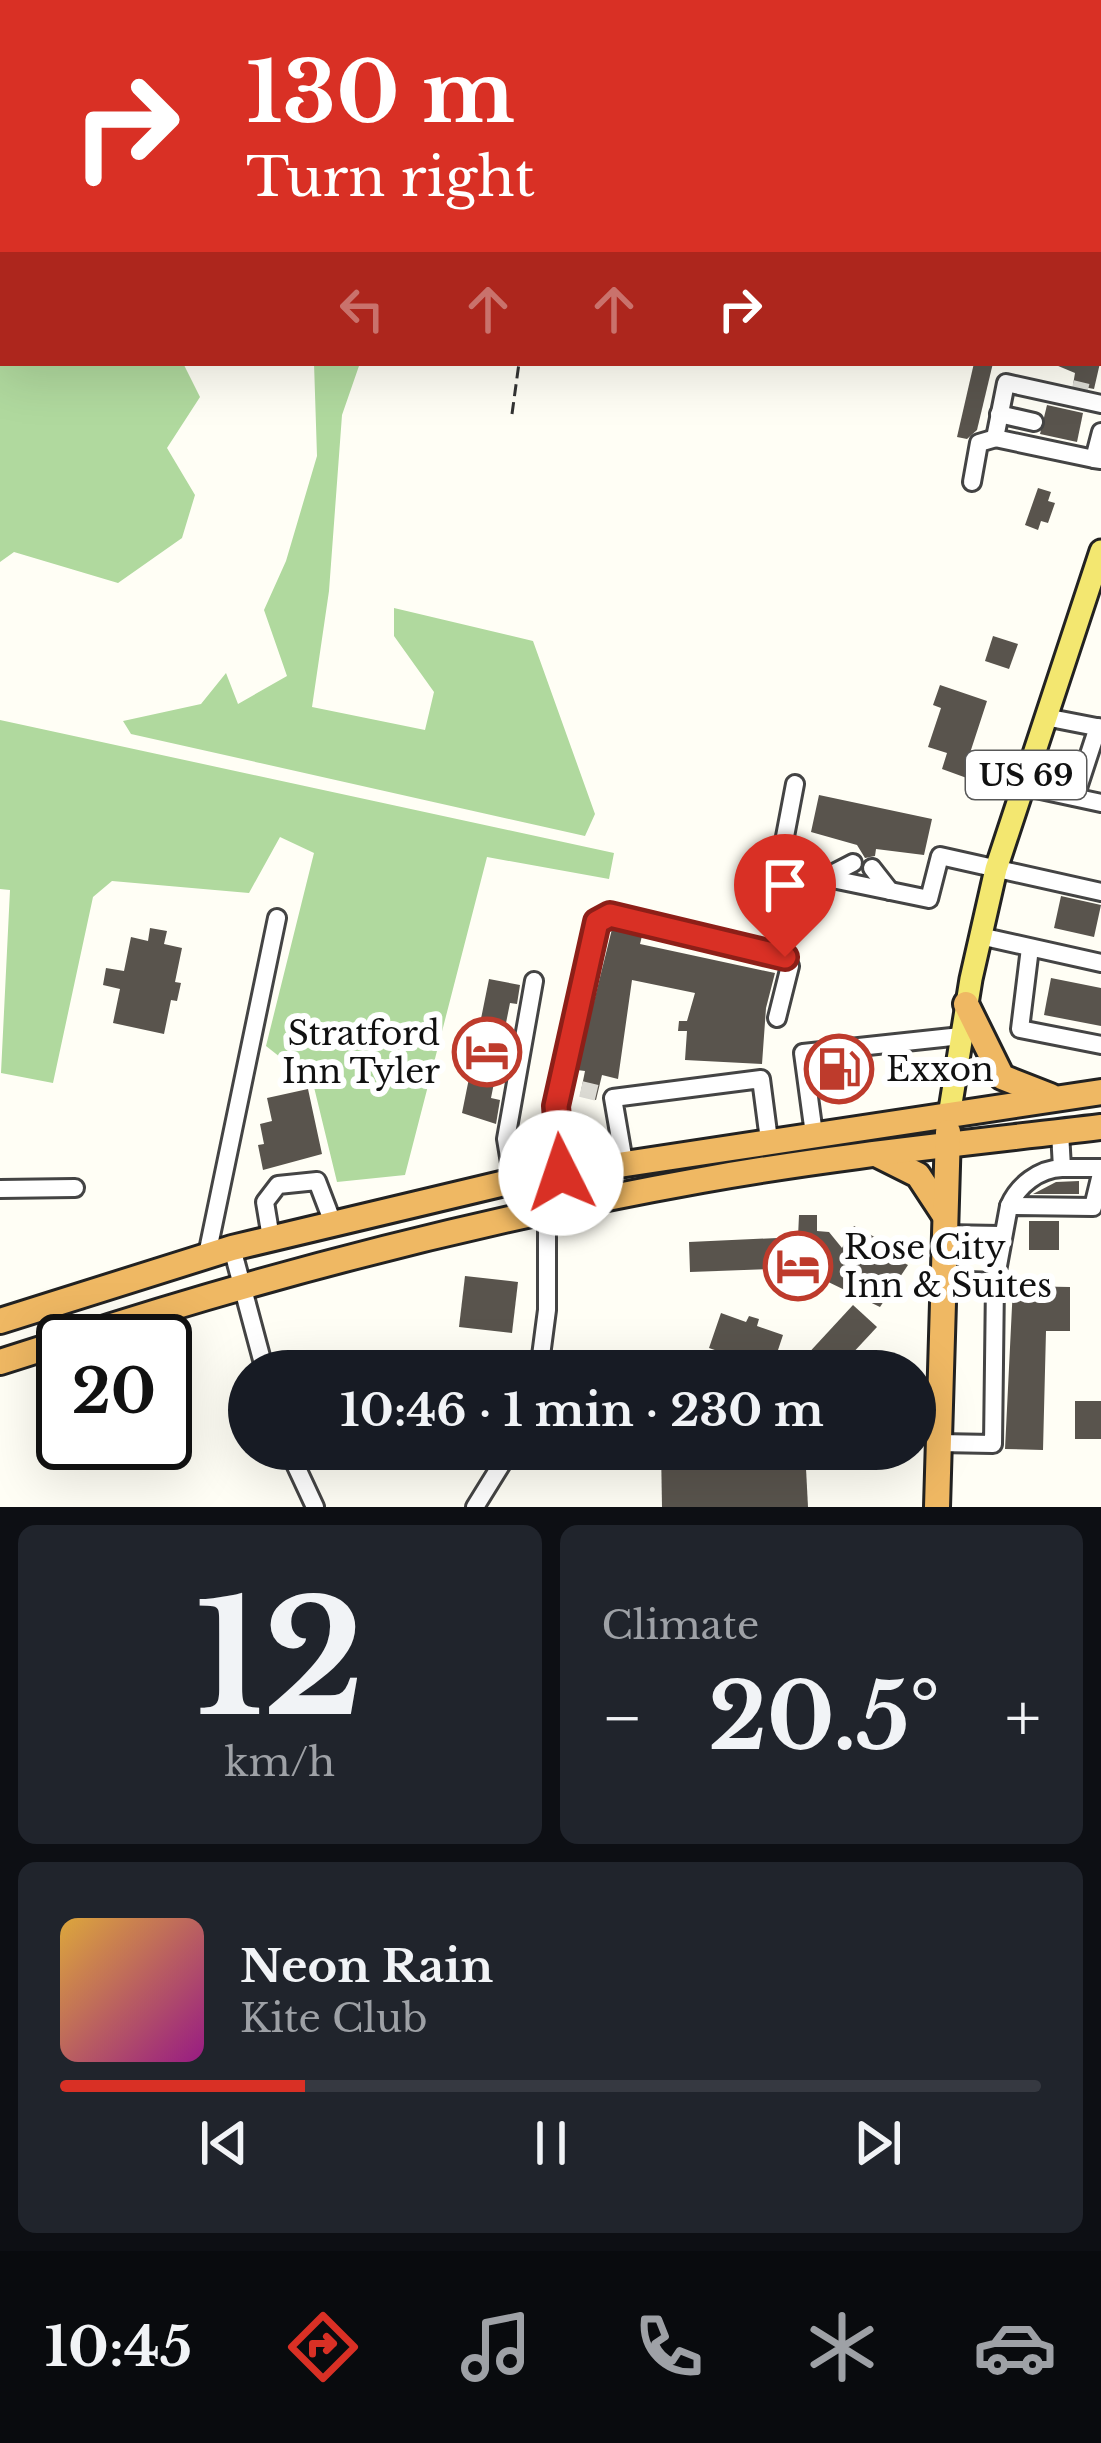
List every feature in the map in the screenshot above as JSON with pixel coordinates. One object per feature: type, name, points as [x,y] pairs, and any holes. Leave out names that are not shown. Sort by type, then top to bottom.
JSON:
[{"type":"highway","points":[[966,1004],[1002,1077],[1058,1098]]},
{"type":"highway","points":[[0,1321],[219,1252],[513,1181],[1101,1092]]},
{"type":"highway","name":"US 69","points":[[937,1507],[949,1116]]},
{"type":"highway","points":[[148,1314],[242,1284],[547,1211],[876,1154],[1101,1127]]},
{"type":"highway","points":[[876,1154],[919,1175],[943,1224]]},
{"type":"highway","points":[[0,1362],[36,1350]]},
{"type":"main road","name":"US 69","points":[[949,1116],[966,1004],[997,869],[1101,550]]},
{"type":"street","points":[[996,438],[1006,383],[1098,400]]},
{"type":"street","points":[[999,414],[1034,422]]},
{"type":"street","points":[[972,482],[979,443],[996,438],[1098,459],[1101,433]]},
{"type":"street","points":[[1045,717],[1099,728],[1075,797]]},
{"type":"street","points":[[795,784],[779,868],[929,899],[940,856],[1101,892]]},
{"type":"street","points":[[1022,786],[1101,802]]},
{"type":"street","points":[[824,878],[863,866],[890,891]]},
{"type":"street","points":[[561,1173],[560,1088],[597,922],[610,915],[785,957],[790,966],[777,1018]]},
{"type":"street","points":[[259,1350],[242,1284],[219,1252],[277,918]]},
{"type":"street","points":[[980,936],[1101,963]]},
{"type":"street","points":[[1030,948],[1020,1028],[1101,1046]]},
{"type":"street","points":[[513,1181],[506,1139],[534,981]]},
{"type":"street","points":[[814,1134],[802,1053],[961,1036]]},
{"type":"street","points":[[560,1088],[598,1093],[761,1079],[769,1140]]},
{"type":"street","points":[[598,1093],[624,1162]]},
{"type":"street","points":[[1060,1132],[1062,1168]]},
{"type":"street","points":[[939,1443],[993,1444],[995,1282],[1000,1235],[1009,1206],[1015,1192],[1047,1168],[1101,1171],[1093,1207],[1009,1206]]},
{"type":"street","points":[[272,1238],[266,1202],[278,1185],[317,1181],[334,1223]]},
{"type":"street","points":[[0,1189],[75,1188]]},
{"type":"street","points":[[542,1350],[548,1310],[547,1211]]},
{"type":"street","points":[[943,1224],[1000,1235]]},
{"type":"street","points":[[942,1280],[995,1282]]},
{"type":"street","points":[[298,1470],[315,1507]]},
{"type":"street","points":[[475,1507],[499,1470]]},
{"type":"path","points":[[512,414],[519,366]]},
{"type":"green space","points":[[0,366],[184,366],[200,397],[167,448],[195,495],[182,538],[118,583],[14,552],[0,562]]},
{"type":"green space","points":[[314,366],[359,366],[342,415],[329,591],[312,707],[425,730],[434,692],[394,636],[394,608],[533,641],[595,814],[585,836],[131,734],[123,721],[201,704],[226,673],[238,704],[287,676],[264,610],[286,561],[317,456]]},
{"type":"green space","points":[[0,720],[614,853],[609,879],[487,857],[405,1175],[337,1182],[313,1083],[266,1046],[314,853],[280,837],[249,893],[112,881],[93,897],[53,1083],[1,1073],[10,890],[0,889]]},
{"type":"building","points":[[973,366],[992,366],[977,430],[967,439],[957,437]]},
{"type":"building","points":[[1058,366],[1099,366],[1094,389],[1073,385],[1075,373]]},
{"type":"building","points":[[1047,405],[1083,413],[1077,442],[1040,434]]},
{"type":"building","points":[[1038,488],[1051,492],[1048,501],[1055,503],[1048,523],[1041,521],[1038,530],[1025,525]]},
{"type":"building","points":[[993,636],[1018,644],[1009,669],[985,661]]},
{"type":"building","points":[[940,685],[987,701],[970,753],[983,758],[975,781],[942,769],[947,753],[928,747],[941,708],[933,705]]},
{"type":"building","points":[[819,795],[932,819],[924,855],[876,849],[875,856],[865,858],[857,845],[811,832]]},
{"type":"building","points":[[1061,896],[1101,905],[1094,937],[1054,928]]},
{"type":"building","points":[[150,928],[167,931],[164,944],[182,948],[175,982],[181,983],[177,1001],[171,1000],[164,1034],[113,1023],[120,989],[103,985],[106,968],[124,971],[131,937],[148,941]]},
{"type":"building","points":[[612,929],[642,936],[640,944],[775,973],[766,1008],[762,1064],[685,1060],[687,1031],[678,1031],[679,1021],[687,1021],[695,993],[632,980],[618,1079],[602,1075],[596,1100],[580,1096],[585,1071],[577,1070]]},
{"type":"building","points":[[1051,978],[1101,988],[1101,1026],[1044,1015]]},
{"type":"building","name":"Stratford Inn Tyler","points":[[489,979],[520,985],[517,1004],[510,1003],[491,1098],[500,1100],[496,1124],[462,1113]]},
{"type":"building","name":"Exxon","points":[[868,1059],[871,1078],[820,1085],[817,1064]]},
{"type":"building","points":[[308,1089],[322,1154],[263,1170],[258,1145],[264,1144],[260,1124],[272,1121],[267,1098]]},
{"type":"building","points":[[1079,1181],[1079,1194],[1033,1194],[1056,1182]]},
{"type":"building","name":"Rose City Inn & Suites","points":[[799,1215],[817,1215],[817,1231],[829,1232],[842,1248],[854,1226],[882,1241],[877,1249],[908,1265],[880,1307],[820,1278],[801,1275],[801,1268],[690,1272],[689,1242],[798,1237]]},
{"type":"building","points":[[1029,1221],[1059,1221],[1059,1250],[1029,1250]]},
{"type":"building","points":[[465,1276],[518,1282],[512,1333],[459,1327]]},
{"type":"building","points":[[1013,1286],[1070,1287],[1070,1331],[1046,1331],[1043,1450],[1005,1449]]},
{"type":"building","points":[[853,1305],[877,1327],[856,1350],[811,1350]]},
{"type":"building","points":[[721,1313],[746,1322],[749,1316],[759,1319],[757,1326],[783,1335],[778,1350],[709,1348]]},
{"type":"building","points":[[1075,1401],[1101,1401],[1101,1439],[1075,1439]]},
{"type":"building","points":[[661,1470],[806,1470],[808,1507],[662,1507]]},
{"type":"tunnel","points":[[1072,388],[1093,393]]},
{"type":"tunnel","points":[[581,1089],[598,1093]]},
{"type":"place","name":"Stratford Inn Tyler","points":[[487,1052]]},
{"type":"place","name":"Exxon","points":[[839,1069]]},
{"type":"place","name":"Rose City Inn & Suites","points":[[798,1266]]},
{"type":"route","points":[[561,1173],[556,1106],[597,922],[610,915],[785,957]]}]
